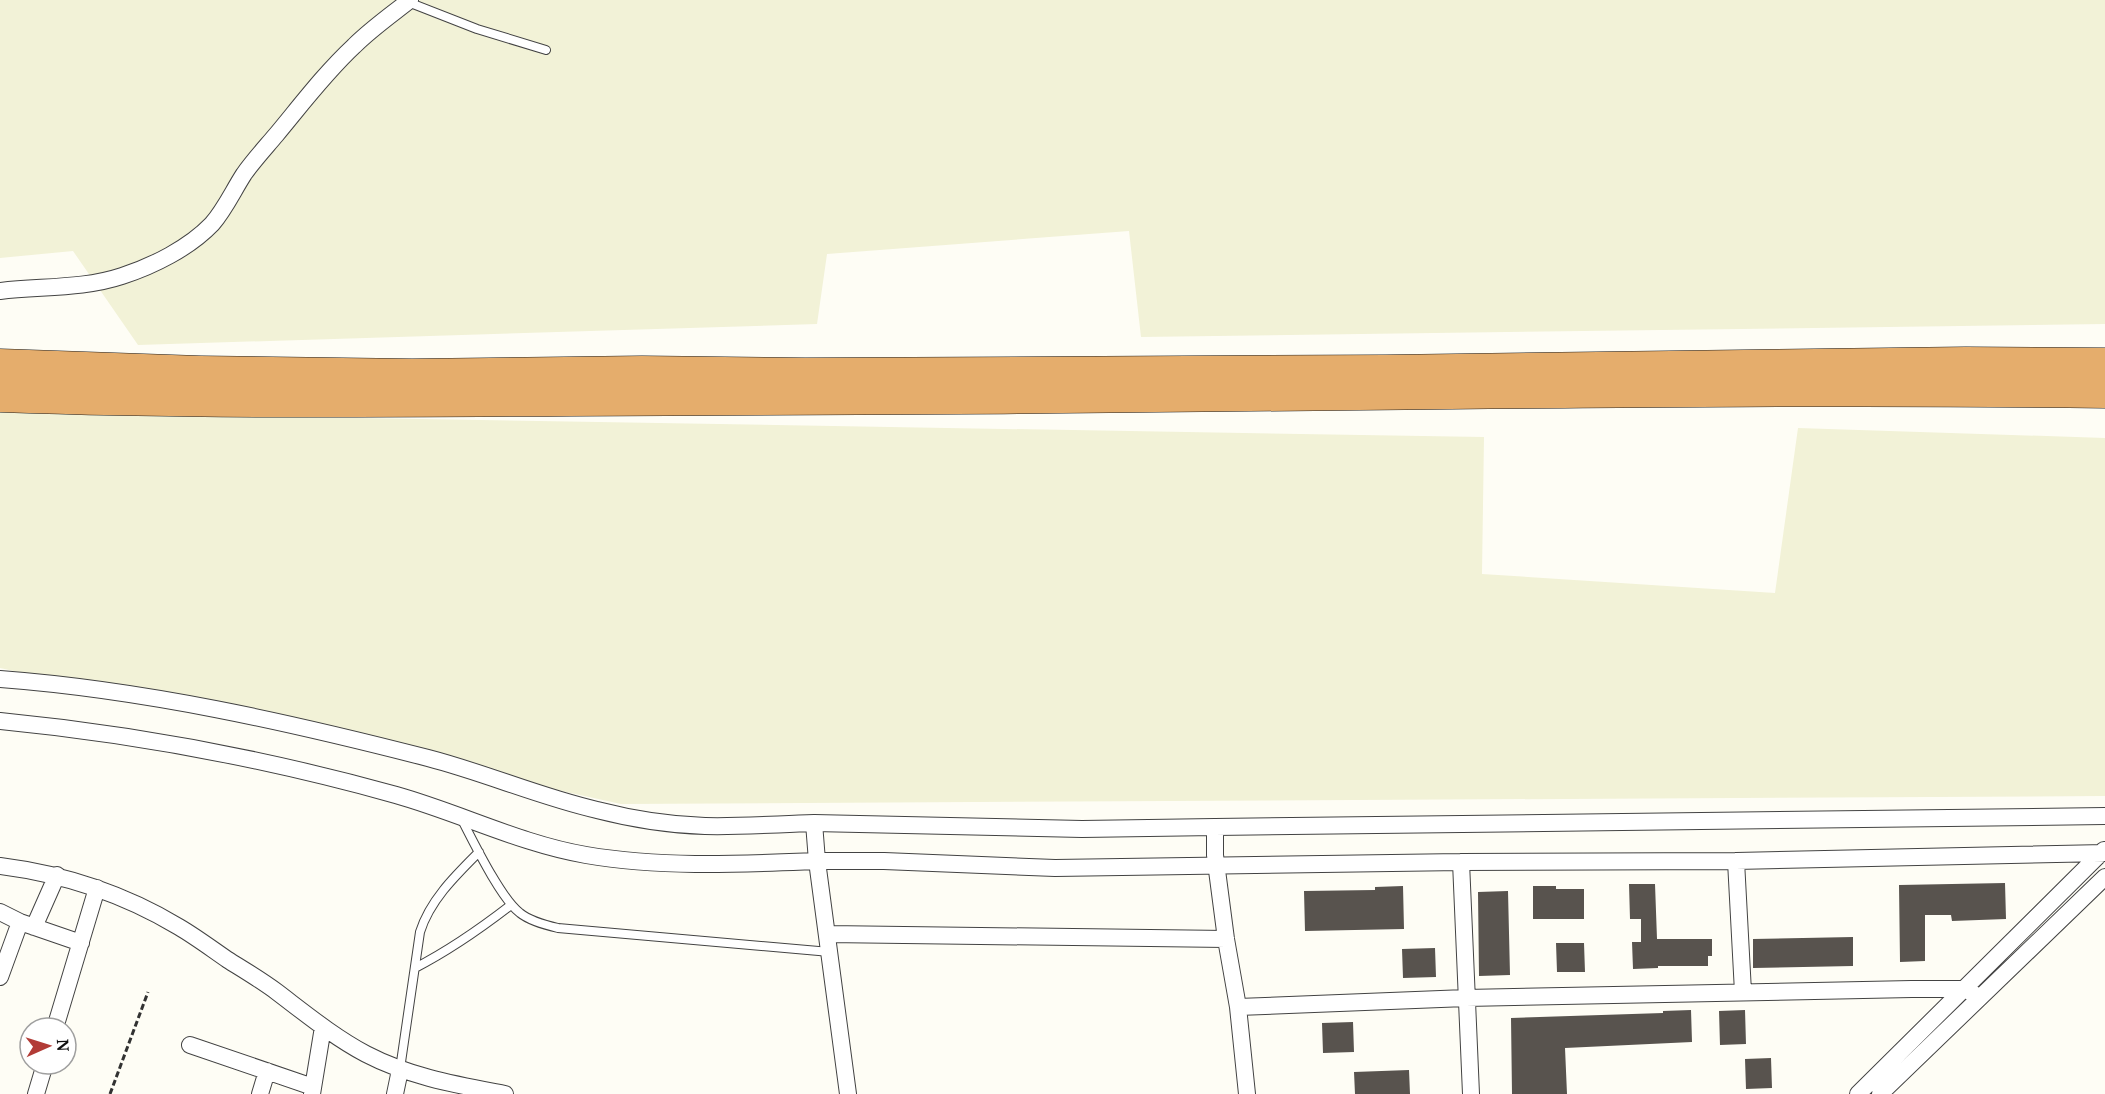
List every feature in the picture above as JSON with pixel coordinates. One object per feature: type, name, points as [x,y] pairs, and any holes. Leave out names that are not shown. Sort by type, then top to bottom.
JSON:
[{"type":"highway","points":[[0,365],[200,372],[412,375],[642,372],[920,374],[1966,363],[2105,364]]},
{"type":"highway","points":[[0,396],[190,401],[411,401],[926,399],[1694,391],[2105,392]]},
{"type":"street","points":[[0,291],[81,285],[122,277],[165,257],[204,232],[224,207],[244,174],[340,59],[409,1]]},
{"type":"street","points":[[0,679],[36,681],[154,698],[308,728],[476,771],[571,804],[641,819],[705,826],[814,823],[1082,829],[2105,816]]},
{"type":"street","points":[[0,721],[87,730],[256,759],[436,806],[551,848],[639,862],[711,865],[884,861],[1055,868],[1218,867],[1461,862],[1736,861],[2104,852]]},
{"type":"street","points":[[814,823],[848,1094]]},
{"type":"street","points":[[1215,827],[1214,843],[1226,939],[1238,1007],[1247,1094]]},
{"type":"street","points":[[1880,1094],[2104,852]]},
{"type":"street","points":[[1736,861],[1743,992]]},
{"type":"street","points":[[1461,862],[1471,1094]]},
{"type":"street","points":[[0,866],[57,875],[97,888],[149,910],[180,927],[365,1054],[400,1070],[505,1094]]},
{"type":"street","points":[[0,977],[57,875]]},
{"type":"street","points":[[1858,1094],[2105,877]]},
{"type":"street","points":[[59,1016],[97,888]]},
{"type":"street","points":[[0,912],[27,925],[81,943]]},
{"type":"street","points":[[828,934],[1226,939]]},
{"type":"street","points":[[1238,1007],[1466,998],[1743,992],[1972,993]]},
{"type":"street","points":[[190,1045],[267,1071],[312,1090],[323,1027]]},
{"type":"street","points":[[395,1094],[400,1070]]},
{"type":"street","points":[[260,1094],[267,1071]]},
{"type":"street","points":[[36,1094],[41,1076]]},
{"type":"lane","points":[[409,1],[477,28],[546,50]]},
{"type":"lane","points":[[460,815],[479,852],[511,904],[529,918],[558,928],[830,952]]},
{"type":"lane","points":[[400,1070],[423,921],[445,888],[479,852]]},
{"type":"lane","points":[[415,968],[467,938],[511,904]]},
{"type":"path","points":[[110,1094],[148,992]]},
{"type":"green space","points":[[0,0],[2105,0],[2105,324],[1141,337],[1129,231],[827,254],[817,324],[138,345],[73,251],[0,258]]},
{"type":"green space","points":[[0,412],[1484,437],[1482,574],[1775,593],[1798,428],[2105,438],[2105,796],[621,804],[0,668]]},
{"type":"building","points":[[2005,883],[2006,919],[1952,921],[1951,915],[1925,915],[1925,961],[1900,962],[1899,885]]},
{"type":"building","points":[[1629,884],[1655,884],[1657,939],[1712,939],[1712,956],[1708,956],[1708,966],[1658,966],[1658,968],[1633,969],[1632,942],[1641,942],[1641,919],[1630,919]]},
{"type":"building","points":[[1403,886],[1404,929],[1305,931],[1304,891],[1375,890],[1375,887]]},
{"type":"building","points":[[1533,886],[1584,889],[1584,919],[1533,919]]},
{"type":"building","points":[[1508,891],[1510,975],[1479,976],[1478,892]]},
{"type":"building","points":[[1853,937],[1853,966],[1753,968],[1753,939]]},
{"type":"building","points":[[1556,943],[1584,943],[1585,972],[1557,972]]},
{"type":"building","points":[[1435,948],[1436,977],[1403,978],[1402,949]]},
{"type":"building","points":[[1691,1010],[1692,1042],[1565,1048],[1567,1094],[1512,1094],[1511,1018]]},
{"type":"building","points":[[1745,1010],[1746,1044],[1720,1045],[1719,1011]]},
{"type":"building","points":[[1353,1022],[1354,1052],[1323,1053],[1322,1023]]},
{"type":"building","points":[[1771,1058],[1772,1088],[1746,1089],[1745,1059]]},
{"type":"building","points":[[1409,1070],[1410,1094],[1355,1094],[1354,1072]]}]
